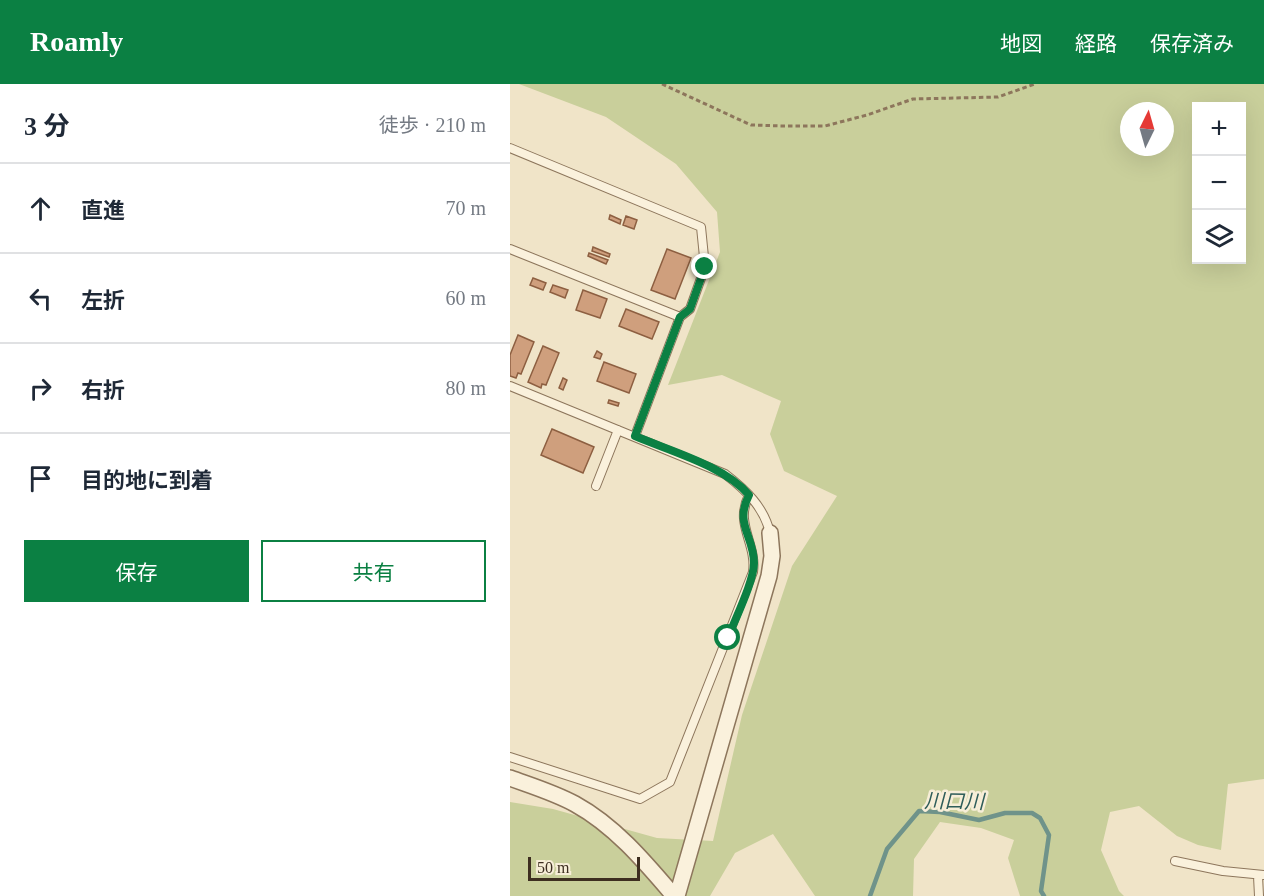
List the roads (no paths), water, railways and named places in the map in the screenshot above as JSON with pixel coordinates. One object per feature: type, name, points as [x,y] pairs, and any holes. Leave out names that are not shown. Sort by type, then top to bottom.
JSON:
[{"type":"street","points":[[510,778],[566,799],[604,824],[676,896],[769,576],[772,556],[770,533]]},
{"type":"lane","points":[[510,148],[701,227],[705,267],[690,309],[680,317],[635,436]]},
{"type":"lane","points":[[510,249],[680,317]]},
{"type":"lane","points":[[510,387],[725,474],[743,488],[763,513],[770,533]]},
{"type":"lane","points":[[596,486],[618,430]]},
{"type":"lane","points":[[510,757],[640,799],[670,782],[753,572],[753,555],[743,517],[743,506],[749,495]]},
{"type":"lane","points":[[1175,861],[1261,876],[1259,896]]},
{"type":"waterway","name":"川口川","points":[[870,896],[887,849],[919,811],[940,812],[979,820],[1005,813],[1032,813],[1040,818],[1049,835],[1041,891],[1044,896]]}]
